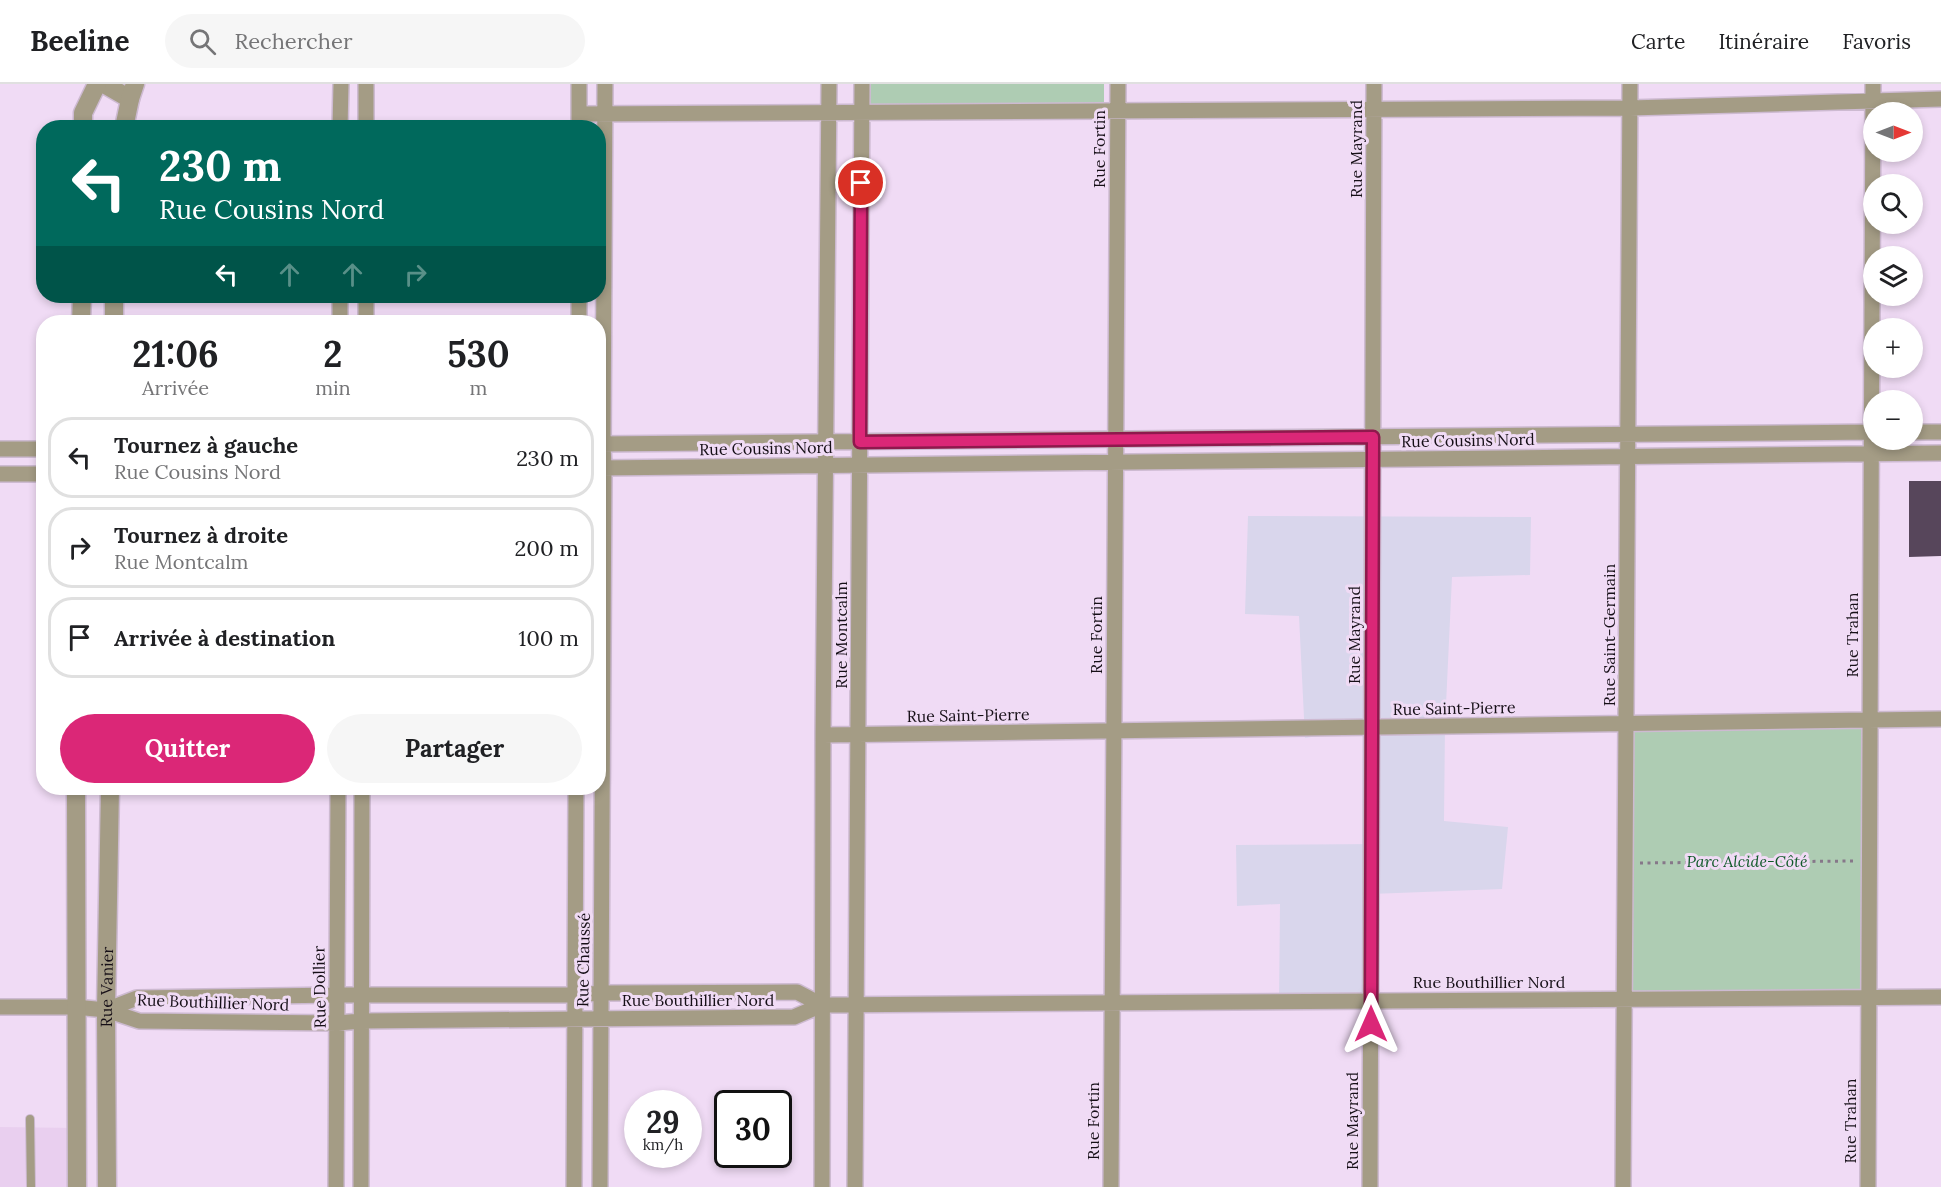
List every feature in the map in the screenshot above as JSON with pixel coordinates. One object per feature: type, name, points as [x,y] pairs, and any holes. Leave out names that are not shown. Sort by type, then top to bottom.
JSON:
[{"type":"street","points":[[83,120],[83,113],[97,84]]},
{"type":"street","points":[[104,84],[133,91],[126,120]]},
{"type":"street","points":[[340,84],[340,120]]},
{"type":"street","points":[[366,84],[366,120]]},
{"type":"street","points":[[579,84],[579,120]]},
{"type":"street","name":"Rue Chaussé","points":[[604,120],[605,84]]},
{"type":"street","name":"Rue Montcalm","points":[[822,1187],[823,735],[829,84]]},
{"type":"street","name":"Rue Montcalm","points":[[855,1187],[862,84]]},
{"type":"street","name":"Rue Fortin","points":[[1111,1187],[1118,84]]},
{"type":"street","name":"Rue Mayrand","points":[[1370,1187],[1374,84]]},
{"type":"street","name":"Rue Saint-Germain","points":[[1623,1187],[1630,84]]},
{"type":"street","name":"Rue Trahan","points":[[1872,390],[1873,84]]},
{"type":"street","points":[[583,120],[604,114],[1630,108],[1941,99]]},
{"type":"street","points":[[340,109],[366,108]]},
{"type":"street","name":"Rue Cousins Nord","points":[[606,444],[1863,432]]},
{"type":"street","points":[[1923,432],[1941,432]]},
{"type":"street","points":[[0,449],[36,449]]},
{"type":"street","name":"Rue Trahan","points":[[1868,1187],[1871,450]]},
{"type":"street","name":"Rue Cousins Nord","points":[[606,468],[1941,453]]},
{"type":"street","points":[[0,474],[36,474]]},
{"type":"street","name":"Rue Saint-Pierre","points":[[823,735],[1941,720]]},
{"type":"street","name":"Rue Vanier","points":[[76,795],[77,1187]]},
{"type":"street","name":"Rue Vanier","points":[[107,1187],[106,1010],[110,795]]},
{"type":"street","name":"Rue Dollier","points":[[336,1187],[338,795]]},
{"type":"street","points":[[361,1187],[362,795]]},
{"type":"street","name":"Rue Chaussé","points":[[574,1187],[576,795]]},
{"type":"street","name":"Rue Chaussé","points":[[600,1187],[601,795]]},
{"type":"street","name":"Rue Bouthillier Nord","points":[[106,1010],[137,998],[601,993],[797,992],[822,1005]]},
{"type":"street","name":"Rue Bouthillier Nord","points":[[106,1010],[140,1021],[338,1023],[794,1017],[822,1005],[1941,997]]},
{"type":"street","points":[[0,1007],[75,1007],[106,1010]]},
{"type":"lane","points":[[30,1119],[31,1187]]},
{"type":"path","points":[[1625,863],[1869,861]]},
{"type":"shaded area","points":[[1248,516],[1531,517],[1530,575],[1452,577],[1445,726],[1444,821],[1508,827],[1502,889],[1371,894],[1371,1001],[1279,1002],[1280,904],[1237,906],[1236,845],[1378,844],[1371,728],[1305,738],[1299,616],[1245,614]]},
{"type":"shaded area","points":[[0,1127],[76,1128],[77,1187],[0,1187]]},
{"type":"green space","points":[[868,84],[1104,84],[1104,105],[868,107]]},
{"type":"green space","name":"Parc Alcide-Côté","points":[[1870,721],[1869,997],[1625,999],[1626,724]]},
{"type":"building","points":[[1909,481],[1941,481],[1941,556],[1909,557]]},
{"type":"route","points":[[861,183],[860,442],[1373,437],[1371,1024]]}]
